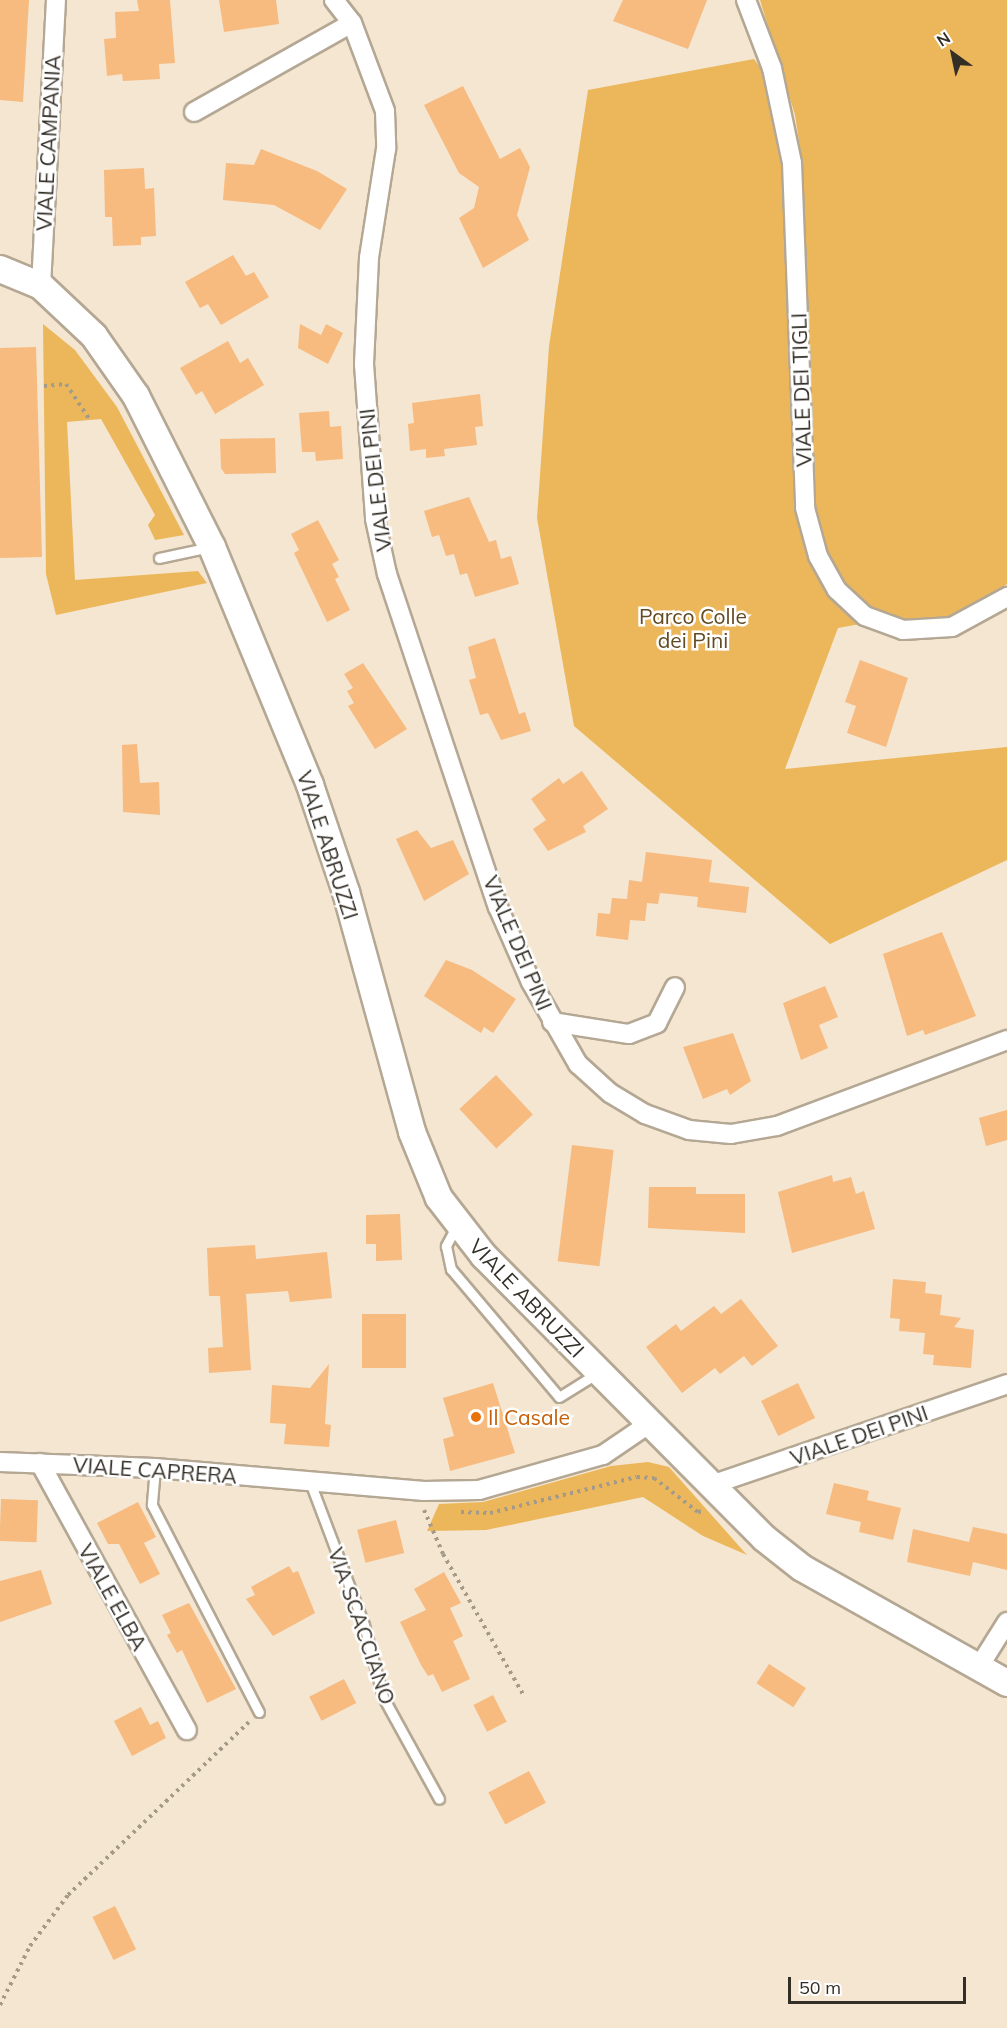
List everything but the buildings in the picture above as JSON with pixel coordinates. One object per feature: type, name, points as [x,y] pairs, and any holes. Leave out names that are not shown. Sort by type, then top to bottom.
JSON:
[{"type":"street","name":"VIALE CAMPANIA","points":[[41,286],[56,0]]},
{"type":"street","name":"VIALE DEI PINI","points":[[334,0],[352,23],[385,111],[386,149],[369,258],[364,364],[375,519],[387,574],[498,907],[552,1022],[578,1064],[610,1094],[645,1114],[689,1130],[731,1134],[777,1126],[1007,1040]]},
{"type":"street","name":"VIALE DEI TIGLI","points":[[746,0],[772,68],[792,163],[806,508],[818,556],[837,590],[865,616],[903,630],[952,627],[1007,597]]},
{"type":"street","points":[[194,112],[352,23]]},
{"type":"street","name":"VIALE ABRUZZI","points":[[0,269],[41,286],[94,336],[136,396],[212,547],[314,796],[346,892],[412,1132],[439,1198],[484,1256],[764,1538],[802,1568],[980,1665],[1007,1683]]},
{"type":"street","name":"VIALE DEI PINI","points":[[552,1022],[629,1034],[657,1023],[675,987]]},
{"type":"street","name":"VIALE DEI PINI","points":[[711,1485],[1007,1384]]},
{"type":"street","name":"VIALE CAPRERA","points":[[0,1462],[154,1468],[310,1482],[423,1498],[479,1490],[603,1455],[650,1423]]},
{"type":"street","name":"VIALE ELBA","points":[[40,1463],[187,1730]]},
{"type":"street","points":[[980,1665],[1007,1622]]},
{"type":"lane","points":[[159,558],[212,547]]},
{"type":"lane","points":[[459,1223],[446,1246],[451,1269],[559,1397],[598,1372]]},
{"type":"lane","points":[[154,1468],[152,1504],[259,1712]]},
{"type":"lane","name":"VIA SCACCIANO","points":[[310,1482],[364,1625],[383,1698],[439,1799]]},
{"type":"path","points":[[44,386],[66,384],[90,420]]},
{"type":"path","points":[[423,1498],[443,1554],[524,1696]]},
{"type":"path","points":[[0,2005],[30,1947],[68,1895],[259,1712]]},
{"type":"green space","points":[[760,0],[1007,0],[1007,584],[985,601],[949,617],[905,619],[871,607],[846,583],[828,552],[816,506],[802,161],[795,115]]},
{"type":"green space","name":"Parco Colle dei Pini","points":[[754,59],[763,71],[783,163],[796,509],[809,560],[830,595],[860,624],[838,628],[785,769],[1007,747],[1007,860],[830,944],[574,726],[537,518],[549,346],[588,90]]},
{"type":"green space","points":[[43,324],[75,350],[117,407],[184,535],[155,540],[148,525],[155,515],[101,419],[67,422],[75,580],[198,571],[207,583],[56,615],[46,574]]},
{"type":"green space","points":[[648,1462],[669,1467],[747,1555],[703,1536],[643,1497],[486,1530],[427,1531],[439,1504],[483,1502],[611,1466]]},
{"type":"place","name":"Il Casale","points":[[476,1417]]}]
